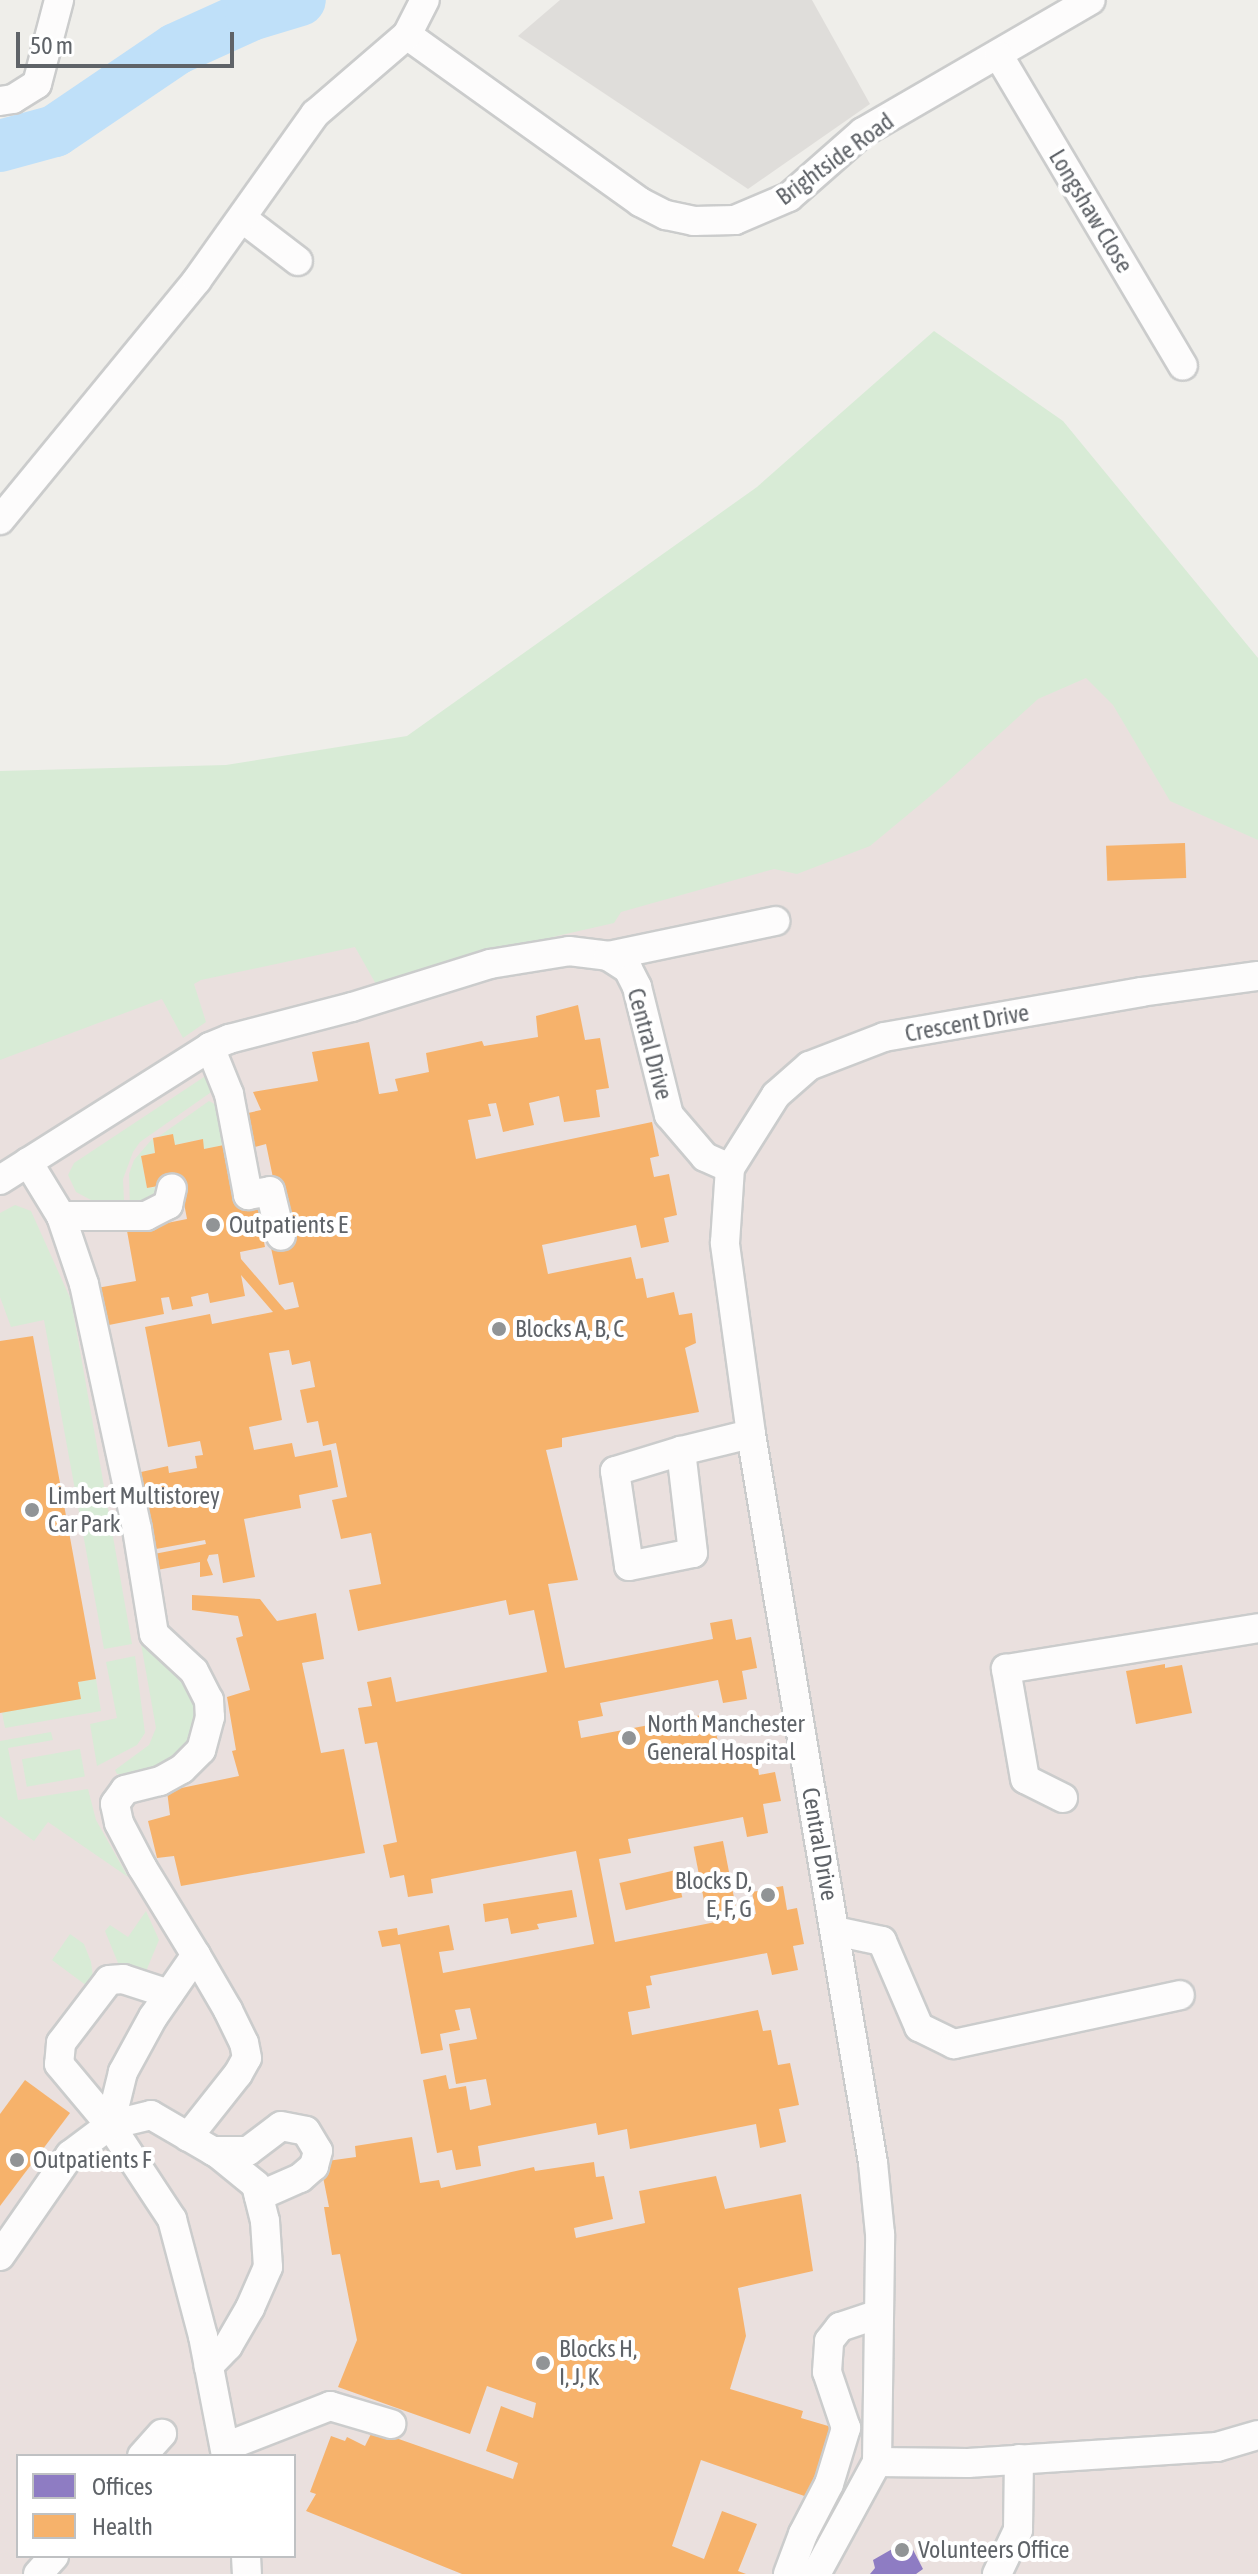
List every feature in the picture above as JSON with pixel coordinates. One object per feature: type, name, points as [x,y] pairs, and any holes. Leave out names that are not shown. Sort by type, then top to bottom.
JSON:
[{"type":"street","points":[[0,101],[13,99],[37,84],[59,0]]},
{"type":"street","points":[[0,520],[197,280],[315,114],[407,35],[425,0]]},
{"type":"street","name":"Brightside Road","points":[[407,35],[640,202],[666,215],[694,221],[735,220],[767,209],[789,197],[863,132],[1091,0]]},
{"type":"street","name":"Longshaw Close","points":[[999,56],[1183,366]]},
{"type":"street","points":[[243,219],[298,261]]},
{"type":"street","points":[[0,1180],[210,1047],[258,1030],[352,1007],[490,964],[569,951],[608,956],[775,921]]},
{"type":"street","name":"Central Drive","points":[[608,956],[628,969],[637,987],[669,1115],[705,1157],[730,1168],[725,1243],[751,1434],[873,2163],[880,2234],[877,2462],[816,2574]]},
{"type":"street","name":"Crescent Drive","points":[[730,1168],[776,1095],[809,1066],[884,1037],[1141,992],[1258,976]]},
{"type":"street","points":[[210,1047],[229,1094],[248,1195],[270,1191],[281,1236]]},
{"type":"street","points":[[28,1162],[61,1216],[84,1284],[137,1529],[154,1634],[194,1671],[209,1700],[210,1717],[201,1750],[182,1769],[160,1781],[125,1790],[115,1804],[119,1823],[244,2043],[247,2058],[188,2137]]},
{"type":"street","points":[[61,1216],[146,1216],[168,1205],[172,1188]]},
{"type":"street","points":[[681,1451],[751,1434]]},
{"type":"street","points":[[1063,1798],[1025,1779],[1006,1669],[1258,1628]]},
{"type":"street","points":[[835,1931],[882,1941],[919,2027],[954,2044],[1180,1995]]},
{"type":"street","points":[[110,2125],[123,2072],[196,1955]]},
{"type":"street","points":[[169,1994],[123,1979],[109,1980],[61,2043],[59,2064],[110,2125],[172,2219],[189,2275],[226,2452],[330,2406],[391,2424]]},
{"type":"street","points":[[0,2256],[70,2155],[110,2125],[151,2115],[213,2151],[256,2185],[265,2221],[268,2267],[250,2308],[228,2346],[209,2366]]},
{"type":"street","points":[[213,2151],[248,2151],[281,2126],[306,2131],[318,2151],[314,2166],[300,2178],[259,2196]]},
{"type":"street","points":[[788,2574],[803,2534],[829,2484],[846,2428],[827,2372],[829,2341],[840,2327],[879,2314]]},
{"type":"street","points":[[144,2454],[162,2434]]},
{"type":"street","points":[[877,2462],[968,2463],[1217,2447],[1258,2435]]},
{"type":"street","points":[[997,2574],[1018,2530],[1019,2459]]},
{"type":"street","points":[[38,2574],[52,2558]]},
{"type":"shaded area","points":[[560,0],[812,0],[870,104],[748,189],[518,36]]},
{"type":"shaded area","name":"North Manchester General Hospital","points":[[1059,638],[1258,840],[1258,2574],[0,2574],[0,1020]]},
{"type":"green space","points":[[934,331],[1063,421],[1258,658],[1258,840],[1170,801],[1113,705],[1086,678],[1038,699],[946,783],[870,846],[797,874],[774,869],[621,912],[614,923],[377,986],[355,947],[201,980],[194,984],[206,1022],[183,1038],[162,999],[0,1060],[0,771],[226,765],[407,736],[757,487]]},
{"type":"green space","points":[[210,1073],[217,1088],[140,1142],[133,1152],[123,1179],[124,1201],[91,1200],[76,1192],[68,1175],[74,1163]]},
{"type":"green space","points":[[209,1101],[220,1107],[234,1143],[204,1149],[202,1139],[175,1145],[172,1134],[158,1137]]},
{"type":"green space","points":[[153,1138],[155,1153],[141,1156],[147,1188],[156,1187],[159,1203],[130,1210],[129,1174],[134,1160]]},
{"type":"green space","points":[[15,1205],[31,1211],[71,1300],[132,1644],[104,1649],[44,1320],[11,1327],[0,1297],[0,1213]]},
{"type":"green space","points":[[135,1610],[143,1631],[178,1672],[198,1703],[200,1722],[185,1755],[147,1774],[117,1774],[115,1770],[149,1745],[156,1728]]},
{"type":"green space","points":[[135,1656],[145,1733],[137,1745],[97,1766],[90,1724],[117,1718],[106,1662]]},
{"type":"green space","points":[[96,1679],[101,1711],[5,1728],[2,1713],[78,1682]]},
{"type":"green space","points":[[51,1732],[53,1740],[8,1748],[18,1800],[88,1789],[96,1820],[128,1877],[48,1822],[34,1841],[0,1816],[0,1741]]},
{"type":"green space","points":[[80,1749],[85,1777],[27,1787],[22,1759]]},
{"type":"green space","points":[[146,1911],[159,1940],[144,1976],[118,1963],[105,1931],[110,1925],[128,1937]]},
{"type":"green space","points":[[70,1934],[84,1944],[91,1962],[93,1977],[87,1986],[52,1960]]},
{"type":"building: Offices","name":"Volunteers Office","points":[[908,2540],[923,2569],[916,2574],[870,2574],[875,2568],[873,2560]]},
{"type":"building: Health","points":[[1185,843],[1186,878],[1107,881],[1106,846]]},
{"type":"building: Health","points":[[578,1005],[585,1040],[600,1038],[609,1088],[596,1090],[600,1117],[564,1122],[559,1096],[529,1103],[534,1125],[503,1132],[496,1103],[488,1104],[491,1116],[468,1120],[476,1159],[652,1122],[659,1156],[650,1158],[654,1177],[669,1174],[677,1215],[664,1218],[669,1242],[641,1248],[636,1225],[542,1245],[548,1274],[631,1257],[636,1279],[643,1278],[647,1298],[674,1292],[679,1315],[692,1313],[696,1343],[685,1348],[699,1412],[562,1438],[562,1447],[546,1450],[578,1580],[548,1584],[565,1668],[713,1639],[710,1623],[732,1619],[736,1640],[751,1637],[757,1668],[742,1671],[747,1699],[723,1703],[718,1680],[600,1703],[603,1716],[578,1721],[581,1738],[712,1713],[722,1761],[756,1755],[759,1775],[775,1772],[781,1801],[763,1804],[768,1833],[747,1837],[743,1817],[628,1839],[631,1853],[599,1859],[615,1942],[756,1914],[752,1892],[783,1886],[787,1910],[797,1908],[804,1944],[793,1946],[798,1970],[772,1975],[767,1953],[650,1976],[652,1985],[646,1986],[650,2008],[628,2012],[632,2035],[758,2010],[763,2031],[771,2030],[778,2065],[790,2063],[799,2105],[779,2109],[786,2142],[760,2148],[756,2124],[630,2149],[627,2129],[598,2135],[596,2123],[478,2146],[481,2166],[456,2170],[452,2150],[437,2153],[423,2080],[446,2075],[449,2089],[466,2086],[470,2110],[491,2105],[486,2079],[456,2084],[449,2044],[477,2039],[470,2008],[455,2010],[460,2030],[440,2034],[443,2050],[421,2054],[400,1944],[382,1947],[378,1931],[397,1928],[398,1935],[449,1925],[454,1950],[439,1952],[443,1973],[594,1944],[576,1851],[431,1879],[433,1893],[408,1897],[404,1875],[390,1878],[383,1845],[397,1842],[377,1742],[365,1744],[358,1708],[372,1706],[367,1682],[391,1677],[396,1702],[547,1672],[534,1610],[509,1615],[506,1600],[358,1631],[349,1590],[381,1584],[371,1533],[341,1539],[332,1500],[347,1497],[336,1443],[323,1446],[318,1421],[307,1423],[300,1390],[315,1387],[310,1361],[292,1365],[289,1350],[269,1353],[282,1420],[249,1427],[254,1450],[292,1443],[295,1457],[331,1450],[338,1487],[299,1495],[301,1508],[244,1519],[255,1577],[223,1583],[218,1554],[209,1555],[207,1560],[213,1575],[200,1577],[200,1562],[157,1570],[154,1554],[206,1544],[205,1540],[156,1549],[141,1472],[168,1466],[169,1473],[197,1468],[195,1456],[203,1455],[200,1441],[168,1447],[145,1327],[210,1314],[212,1324],[273,1312],[241,1275],[245,1296],[210,1303],[208,1293],[191,1297],[193,1306],[172,1310],[169,1297],[161,1298],[164,1314],[104,1326],[97,1288],[136,1281],[127,1231],[187,1219],[180,1182],[147,1188],[141,1156],[155,1153],[153,1138],[173,1134],[175,1145],[203,1139],[204,1149],[234,1143],[247,1209],[264,1205],[269,1230],[262,1232],[265,1247],[240,1252],[241,1259],[285,1310],[299,1307],[293,1282],[279,1285],[271,1248],[287,1245],[266,1144],[255,1147],[248,1113],[261,1110],[253,1092],[318,1081],[312,1052],[369,1042],[379,1094],[398,1091],[395,1079],[429,1072],[426,1053],[482,1041],[484,1046],[538,1037],[536,1016]]},
{"type":"building: Health","name":"Limbert Multistorey Car Park","points":[[33,1336],[96,1679],[78,1682],[81,1699],[0,1713],[0,1341]]},
{"type":"building: Health","points":[[192,1595],[260,1599],[277,1621],[316,1613],[324,1659],[302,1663],[321,1753],[344,1749],[365,1853],[181,1886],[174,1856],[157,1858],[148,1821],[170,1815],[167,1791],[239,1776],[232,1751],[236,1750],[227,1697],[250,1690],[236,1638],[243,1636],[238,1616],[192,1610]]},
{"type":"building: Health","points":[[1165,1664],[1165,1668],[1182,1665],[1192,1713],[1136,1724],[1126,1671]]},
{"type":"building: Health","points":[[723,1841],[736,1910],[707,1915],[694,1847]]},
{"type":"building: Health","points":[[676,1870],[682,1897],[626,1910],[619,1883]]},
{"type":"building: Health","points":[[572,1890],[577,1917],[537,1924],[539,1929],[511,1934],[508,1918],[485,1922],[483,1904]]},
{"type":"building: Health","name":"Outpatients F","points":[[25,2080],[70,2113],[0,2206],[0,2114]]},
{"type":"building: Health","name":"Blocks H, I, J, K","points":[[412,2137],[420,2183],[439,2180],[441,2188],[534,2167],[535,2171],[594,2162],[596,2177],[604,2176],[613,2219],[574,2228],[576,2238],[645,2223],[639,2191],[716,2176],[725,2209],[801,2194],[813,2271],[738,2288],[746,2336],[730,2389],[803,2411],[801,2418],[835,2428],[813,2499],[701,2460],[672,2546],[704,2559],[722,2511],[757,2524],[738,2571],[746,2574],[462,2574],[306,2511],[316,2494],[310,2492],[331,2436],[345,2441],[347,2437],[365,2446],[373,2430],[513,2479],[518,2463],[486,2451],[501,2406],[533,2418],[536,2403],[487,2386],[470,2434],[338,2387],[357,2340],[340,2254],[332,2255],[324,2207],[329,2207],[320,2162],[356,2157],[355,2146]]},
{"type":"waterway","points":[[0,146],[55,131],[176,49],[251,15],[300,0]]},
{"type":"place","name":"Outpatients E","points":[[213,1225]]},
{"type":"place","name":"Blocks A, B, C","points":[[499,1329]]},
{"type":"place","name":"Limbert Multistorey Car Park","points":[[32,1510]]},
{"type":"place","name":"North Manchester General Hospital","points":[[629,1738]]},
{"type":"place","name":"Blocks D, E, F, G","points":[[768,1895]]},
{"type":"place","name":"Outpatients F","points":[[17,2160]]},
{"type":"place","name":"Blocks H, I, J, K","points":[[543,2363]]},
{"type":"place","name":"Volunteers Office","points":[[902,2550]]}]
